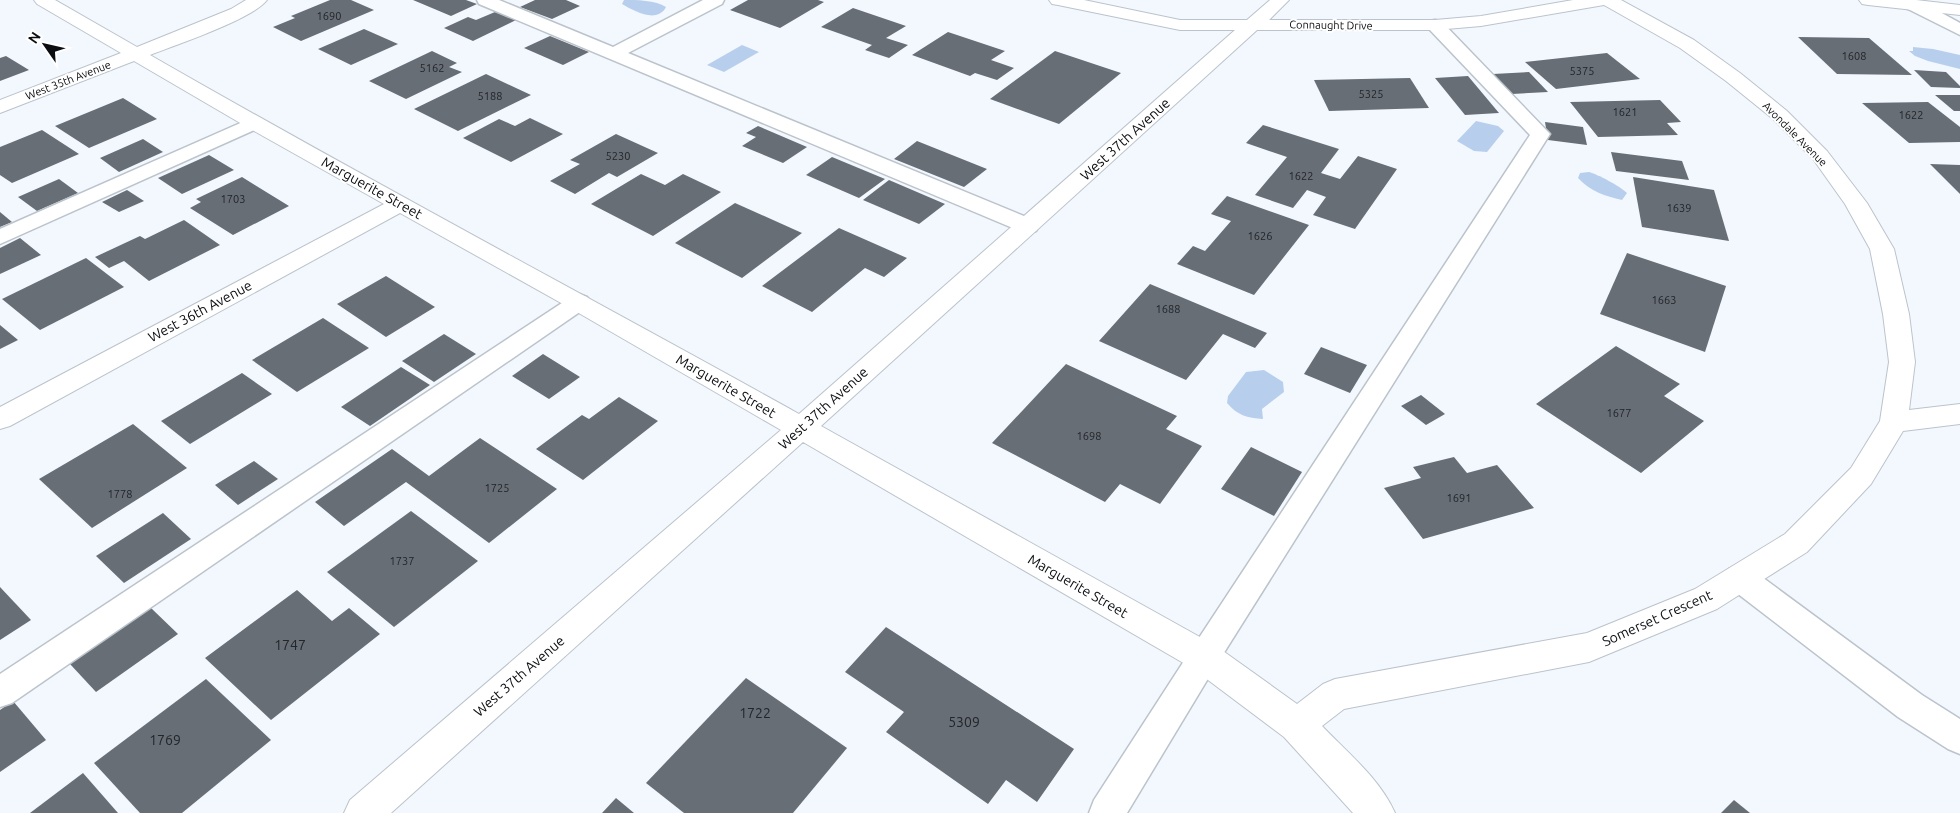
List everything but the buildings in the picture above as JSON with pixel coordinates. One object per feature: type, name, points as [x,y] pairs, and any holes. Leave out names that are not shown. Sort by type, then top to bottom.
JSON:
[{"type":"street","name":"Marguerite Street","points":[[43,0],[254,123],[578,302],[1204,657],[1297,724],[1355,786],[1376,813]]},
{"type":"street","name":"West 35th Avenue","points":[[0,107],[237,13],[258,0]]},
{"type":"street","name":"Connaught Drive","points":[[1058,0],[1180,25],[1435,25],[1482,20],[1606,0]]},
{"type":"street","name":"West 37th Avenue","points":[[363,813],[801,428],[1280,0]]},
{"type":"street","name":"Avondale Avenue","points":[[1606,0],[1687,44],[1733,77],[1780,116],[1820,155],[1856,203],[1882,249],[1896,314],[1902,362],[1894,422]]},
{"type":"street","points":[[1868,0],[1960,10]]},
{"type":"street","name":"West 36th Avenue","points":[[0,419],[400,204]]},
{"type":"street","points":[[1894,422],[1960,414]]},
{"type":"street","name":"Somerset Crescent","points":[[1297,724],[1334,695],[1589,647],[1706,599],[1796,543],[1861,476],[1894,422]]},
{"type":"lane","points":[[485,0],[1028,226]]},
{"type":"lane","points":[[615,53],[716,0]]},
{"type":"lane","points":[[1907,3],[1960,30]]},
{"type":"lane","points":[[1107,813],[1204,657],[1540,134],[1435,25]]},
{"type":"lane","points":[[0,237],[254,123]]},
{"type":"lane","points":[[0,692],[578,302]]},
{"type":"lane","points":[[1740,578],[1910,706],[1960,738]]},
{"type":"water","points":[[624,0],[640,0],[666,7],[657,15],[645,14],[622,4]]},
{"type":"water","points":[[742,45],[759,52],[724,72],[707,65]]},
{"type":"water","points":[[1913,47],[1960,55],[1960,69],[1915,56],[1909,51],[1913,51]]},
{"type":"water","points":[[1476,121],[1498,126],[1504,131],[1487,152],[1474,151],[1457,141]]},
{"type":"water","points":[[1589,172],[1627,193],[1622,200],[1593,190],[1578,178],[1580,173]]},
{"type":"water","points":[[1264,370],[1283,382],[1284,392],[1262,409],[1263,419],[1247,417],[1227,403],[1228,396],[1246,372]]}]
